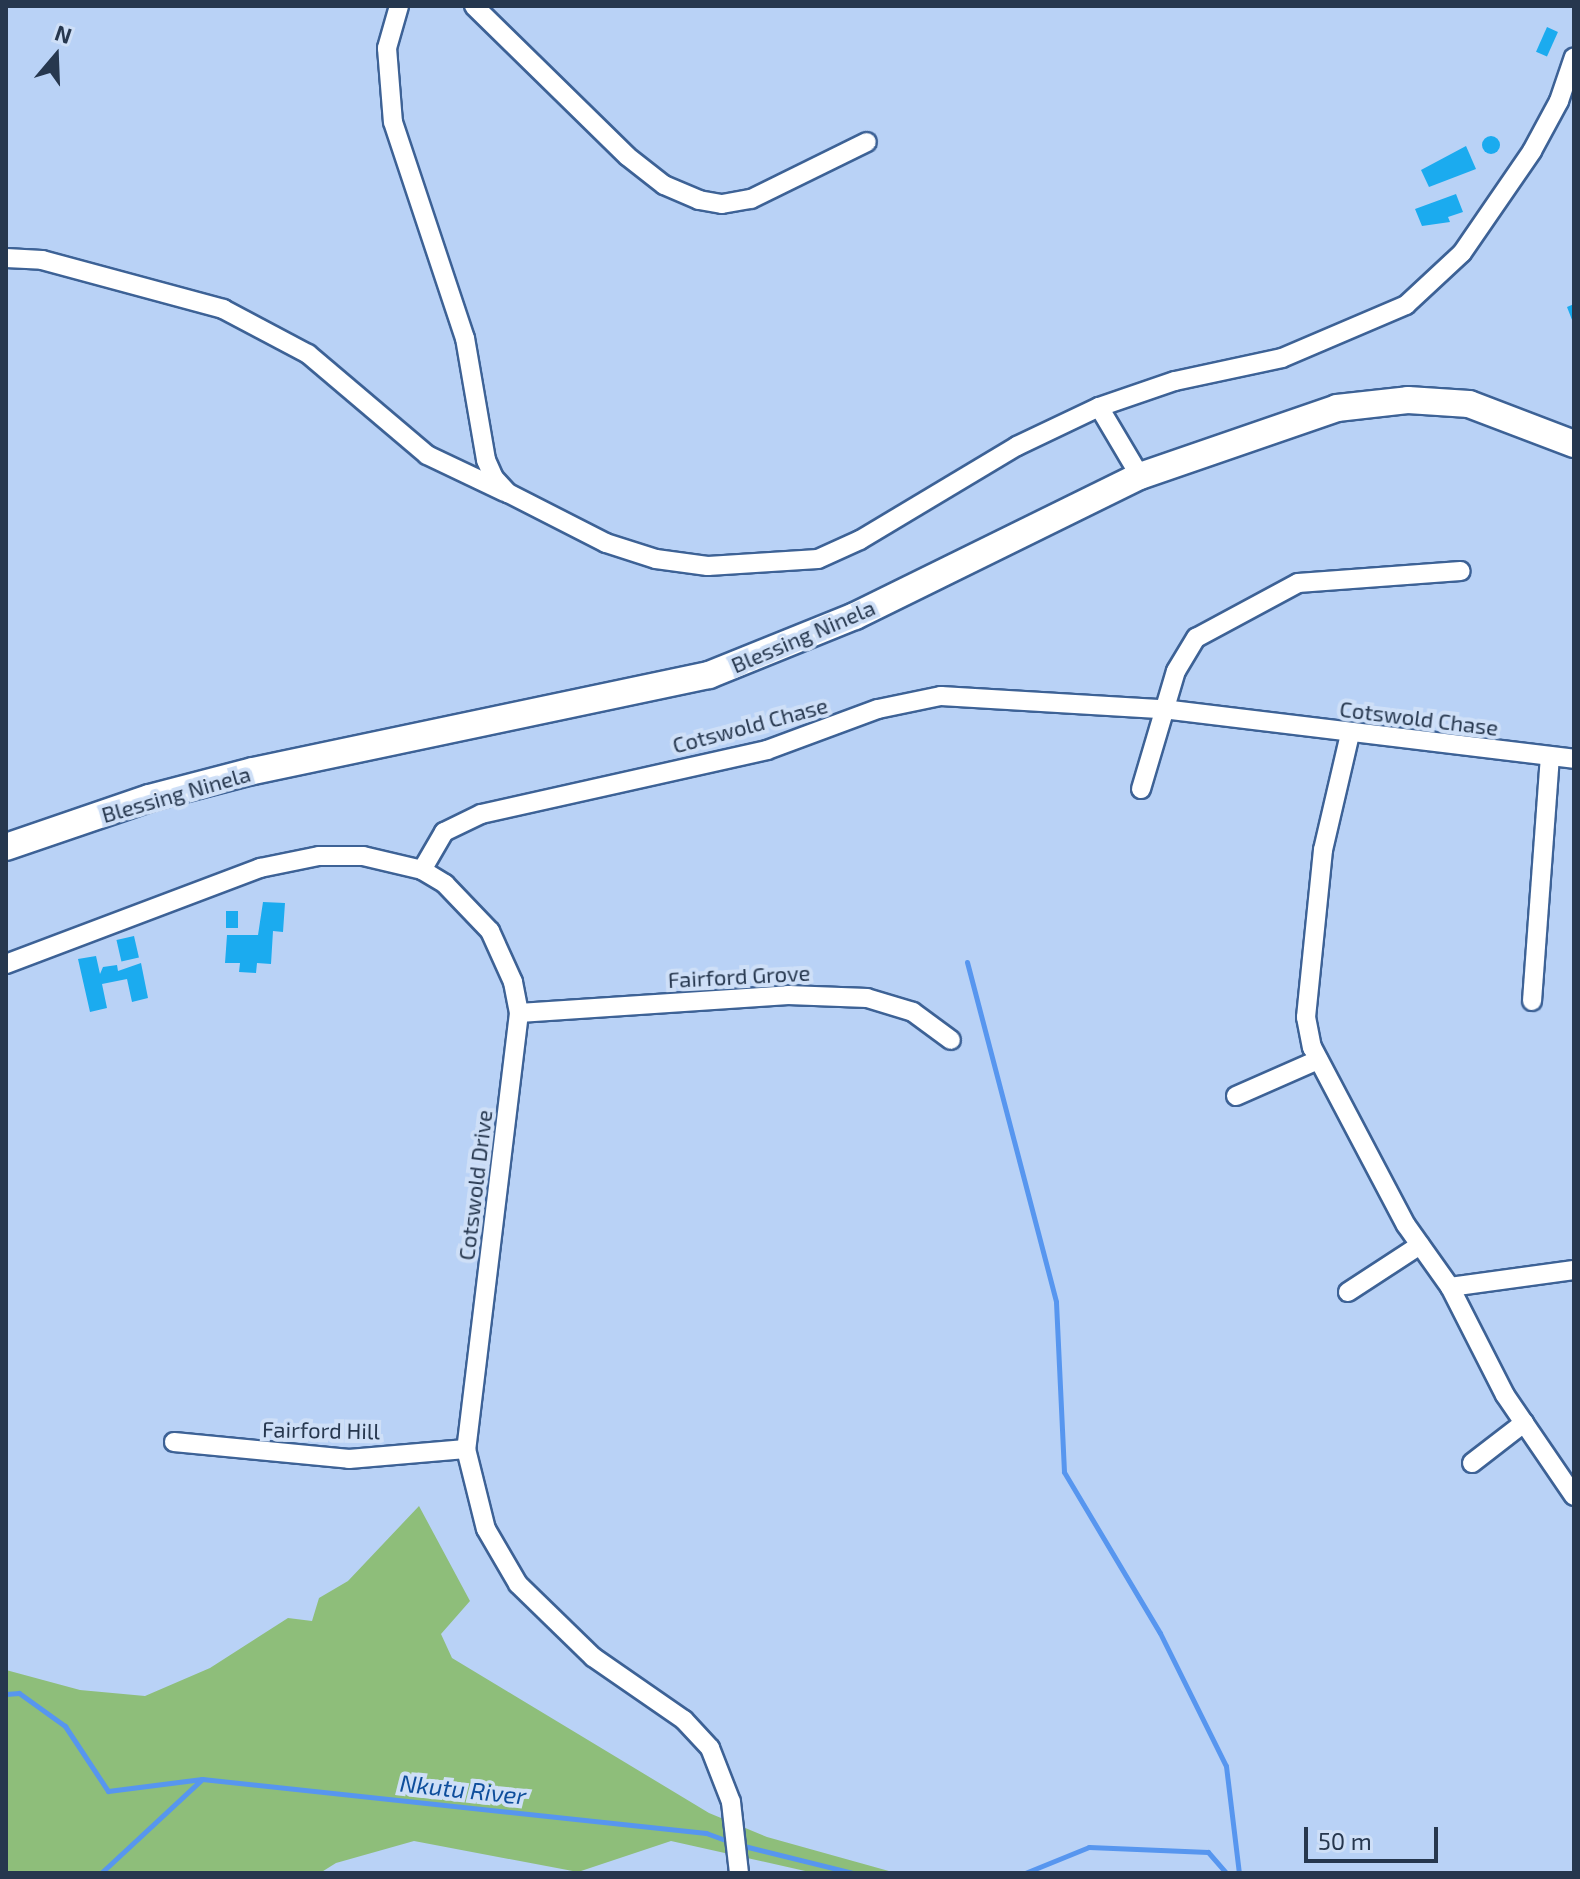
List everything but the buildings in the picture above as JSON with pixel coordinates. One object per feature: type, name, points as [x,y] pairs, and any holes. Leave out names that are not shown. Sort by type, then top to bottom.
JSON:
[{"type":"street","points":[[399,6],[387,48],[393,122],[465,338],[486,460],[508,493]]},
{"type":"street","points":[[474,6],[627,156],[664,185],[699,200],[722,204],[751,199],[867,142]]},
{"type":"street","points":[[6,258],[42,260],[223,309],[308,354],[427,455],[606,543],[656,559],[755,566],[818,559],[860,540],[1017,446],[1099,407],[1175,381],[1282,358],[1406,305],[1462,253],[1532,151],[1559,101],[1574,57]]},
{"type":"street","name":"Blessing Ninela","points":[[6,847],[149,798],[253,771],[709,675],[855,616],[1140,476],[1337,408],[1408,400],[1469,404],[1574,444]]},
{"type":"street","points":[[1099,407],[1140,476]]},
{"type":"street","points":[[1141,789],[1176,671],[1196,638],[1298,583],[1461,571]]},
{"type":"street","name":"Cotswold Chase","points":[[422,870],[444,832],[481,814],[767,750],[878,709],[941,696],[1163,709],[1574,759]]},
{"type":"street","points":[[1350,734],[1323,850],[1306,1017],[1318,1060],[1420,1245],[1450,1287],[1524,1423],[1574,1496]]},
{"type":"street","points":[[1532,1001],[1550,757]]},
{"type":"street","name":"Cotswold Drive","points":[[6,964],[289,860],[363,856],[422,870],[463,900],[490,931],[513,982],[519,1013],[466,1449],[486,1529],[518,1584],[593,1657],[684,1720],[710,1748],[731,1802],[738,1866]]},
{"type":"street","name":"Fairford Grove","points":[[519,1013],[788,995],[867,998],[913,1012],[951,1040]]},
{"type":"street","points":[[1236,1096],[1318,1060]]},
{"type":"street","points":[[1348,1292],[1420,1245]]},
{"type":"street","points":[[1450,1287],[1574,1270]]},
{"type":"street","points":[[1472,1463],[1524,1423]]},
{"type":"street","name":"Fairford Hill","points":[[174,1442],[349,1459],[466,1449]]},
{"type":"green space","points":[[419,1506],[470,1601],[441,1634],[452,1658],[709,1813],[767,1837],[896,1873],[814,1873],[671,1841],[578,1872],[414,1841],[336,1863],[320,1873],[6,1873],[6,1670],[80,1690],[145,1696],[210,1668],[288,1618],[312,1621],[319,1598],[348,1581]]},
{"type":"waterway","points":[[967,962],[1056,1302],[1064,1472],[1160,1633],[1226,1766],[1239,1873]]},
{"type":"waterway","points":[[6,1694],[19,1693],[65,1726],[108,1791],[202,1779]]},
{"type":"waterway","name":"Nkutu River","points":[[101,1873],[202,1779],[706,1833],[731,1842]]},
{"type":"waterway","name":"Nkutu River","points":[[740,1845],[853,1873]]},
{"type":"waterway","name":"Nkutu River","points":[[1025,1873],[1089,1847],[1208,1852],[1226,1873]]}]
